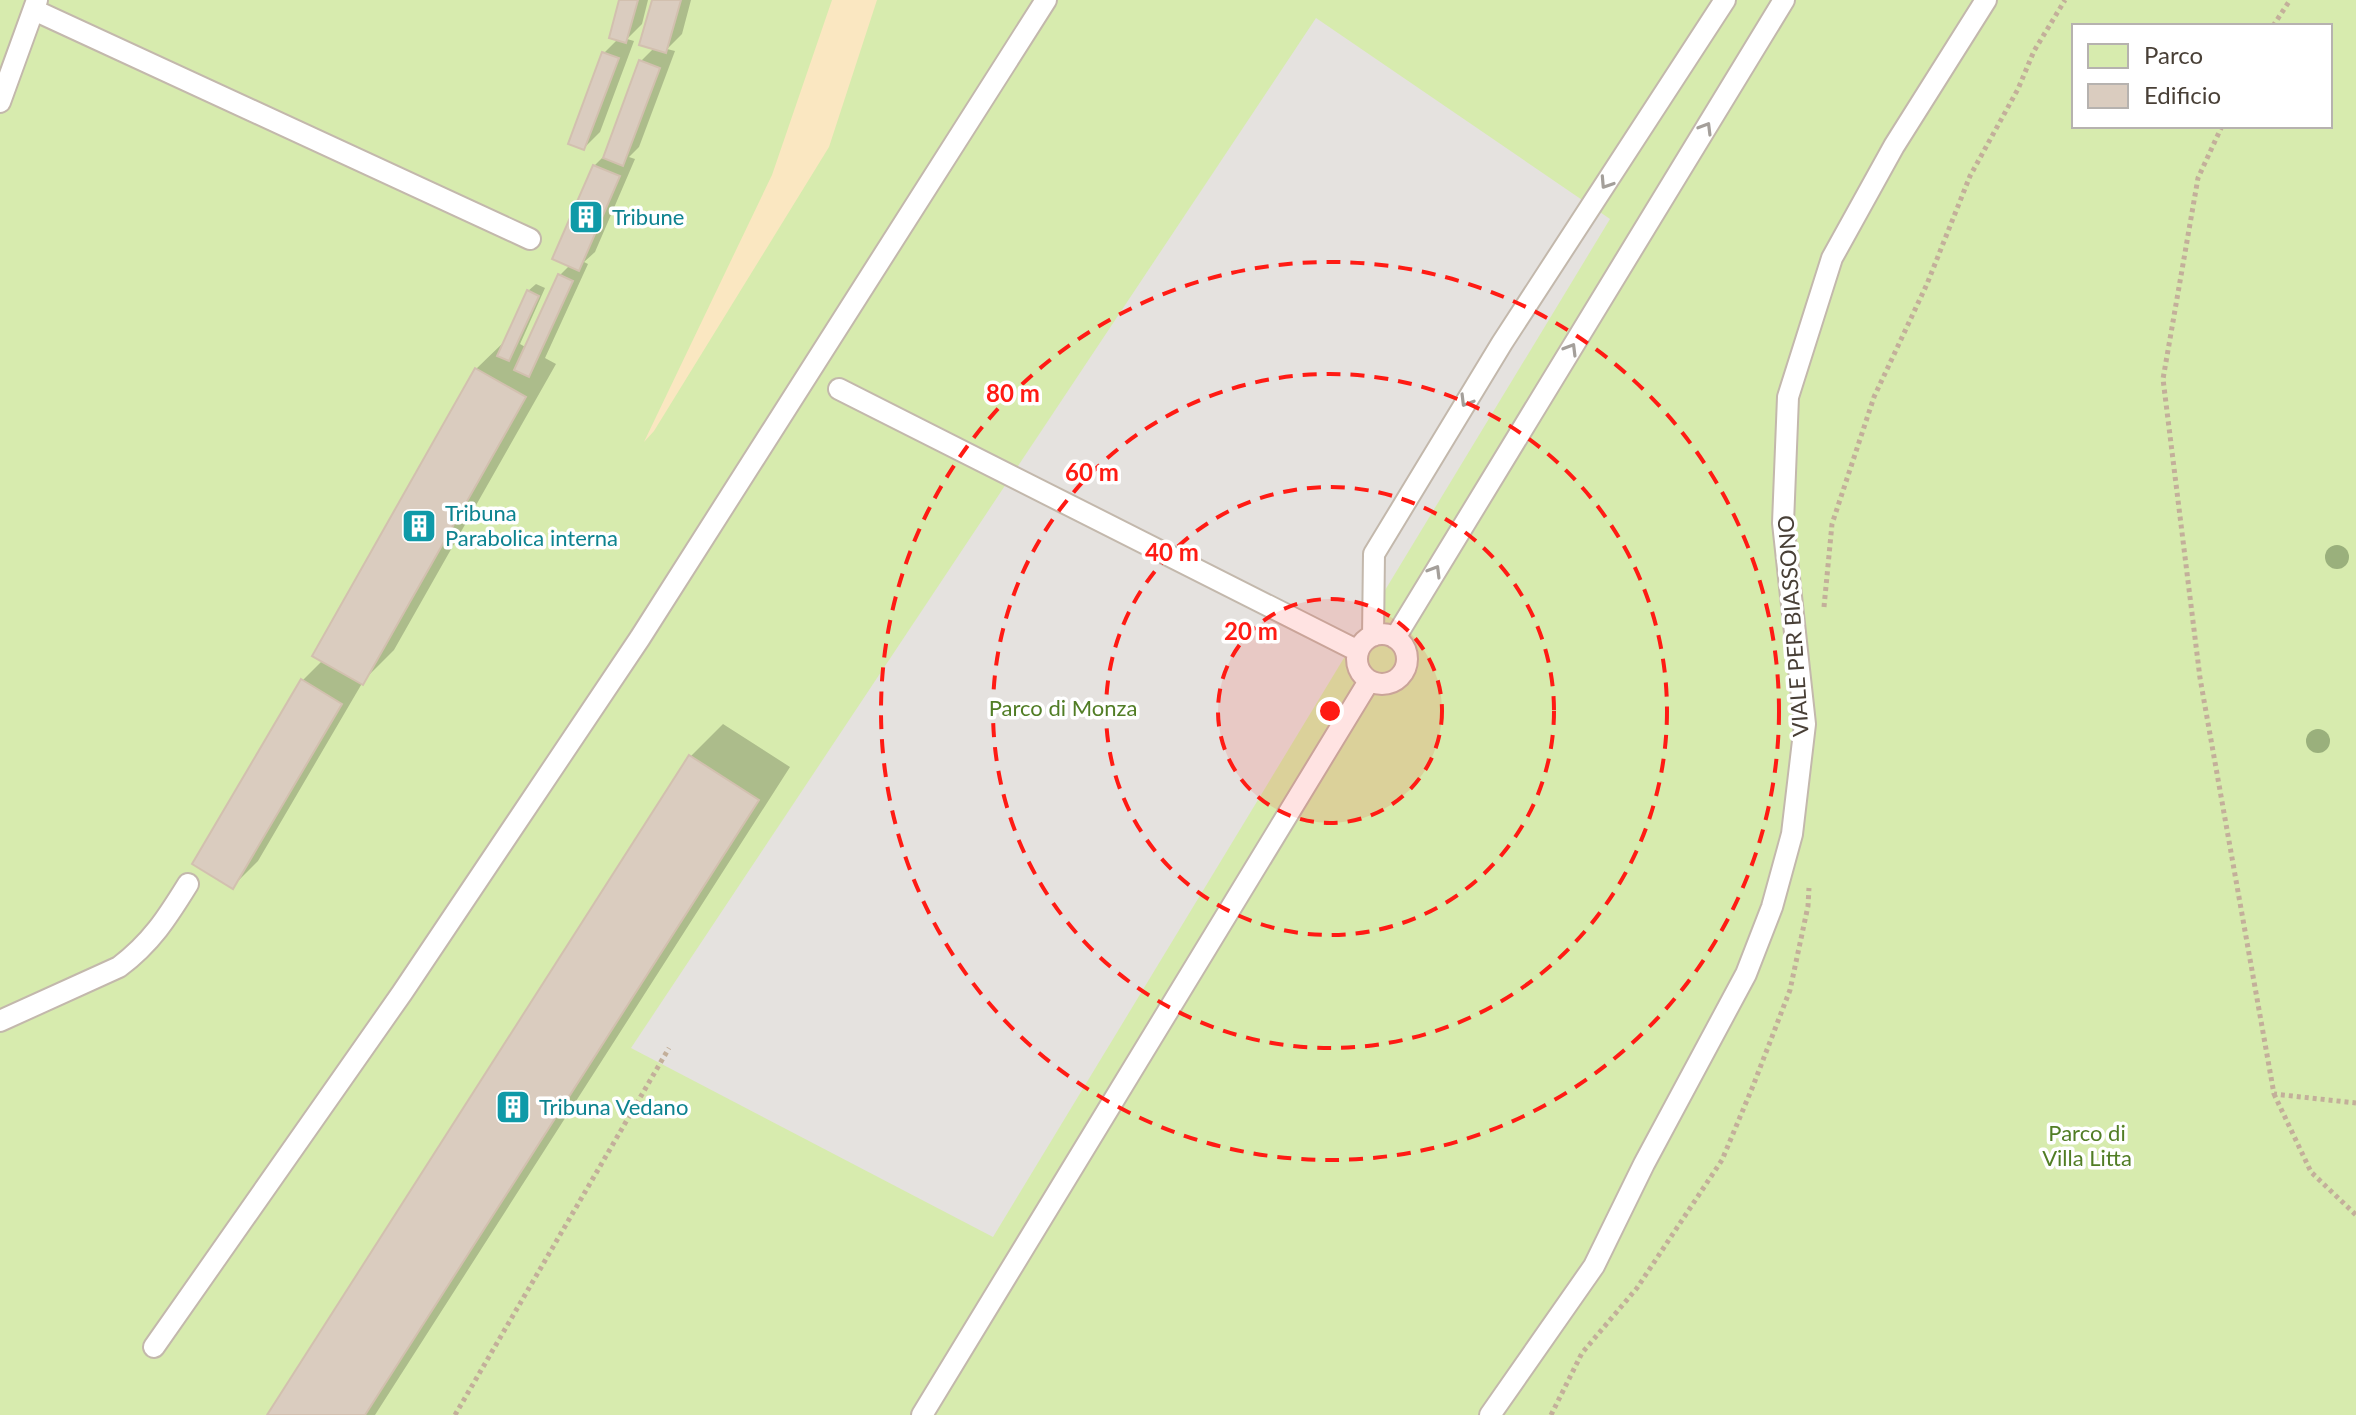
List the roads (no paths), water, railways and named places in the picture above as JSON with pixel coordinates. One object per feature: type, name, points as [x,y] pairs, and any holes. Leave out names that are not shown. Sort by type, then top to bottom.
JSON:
[{"type":"lane","points":[[154,1347],[402,993],[640,638],[1046,0]]},
{"type":"lane","points":[[1373,636],[1374,554],[1502,343],[1725,0]]},
{"type":"lane","points":[[1395,638],[1784,0]]},
{"type":"lane","name":"VIALE PER BIASSONO","points":[[1490,1415],[1594,1266],[1644,1164],[1746,974],[1772,907],[1792,834],[1805,724],[1783,523],[1788,397],[1832,258],[1894,146],[1986,0]]},
{"type":"lane","points":[[0,102],[35,5],[530,239]]},
{"type":"lane","points":[[839,389],[1358,651]]},
{"type":"lane","points":[[1380,634],[1395,638],[1405,650],[1403,672],[1391,683],[1369,681],[1358,667],[1358,651],[1373,636],[1380,634]]},
{"type":"lane","points":[[922,1415],[1369,681]]},
{"type":"lane","points":[[0,1021],[128,961],[152,939],[188,884]]},
{"type":"place","name":"Tribune","points":[[586,217]]},
{"type":"place","name":"Tribuna Parabolica interna","points":[[419,526]]},
{"type":"place","name":"Tribuna Vedano","points":[[513,1107]]},
{"type":"park label","name":"Parco di Monza","points":[[1063,708]]},
{"type":"park label","name":"Parco di Villa Litta","points":[[2087,1146]]}]
